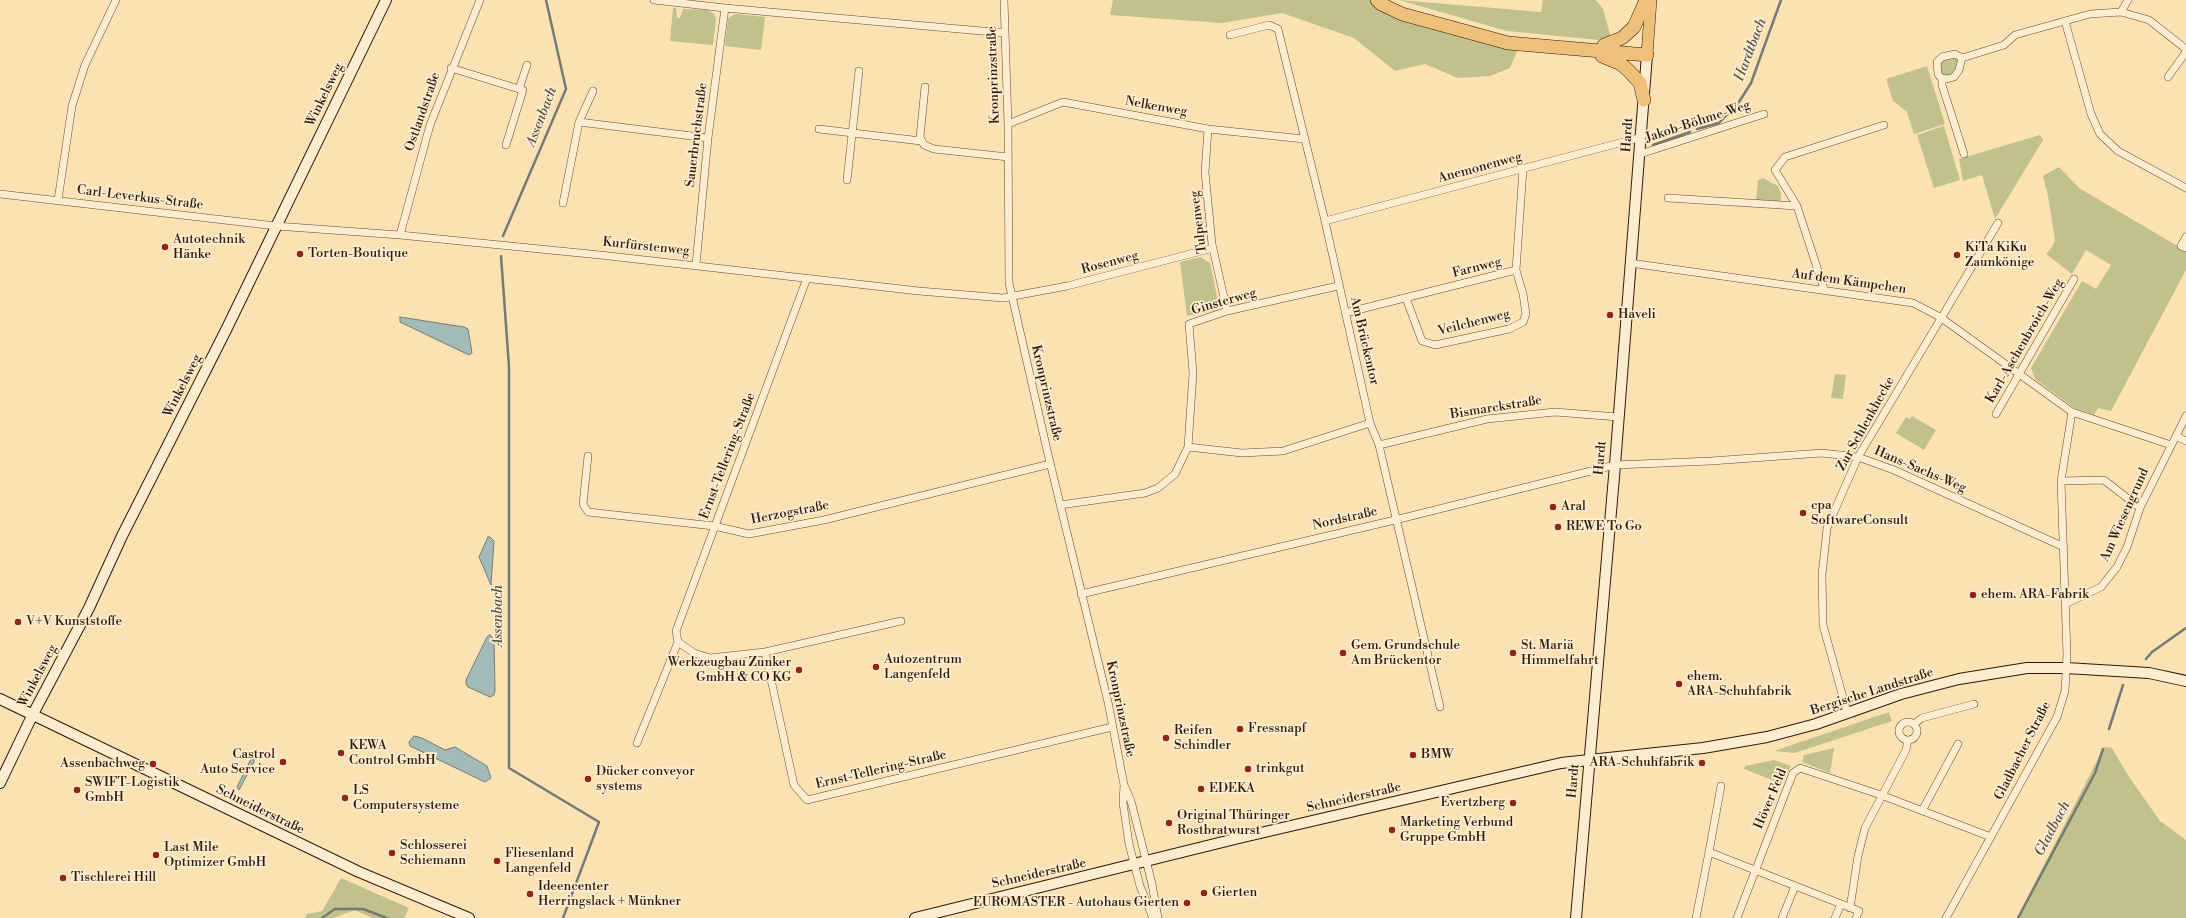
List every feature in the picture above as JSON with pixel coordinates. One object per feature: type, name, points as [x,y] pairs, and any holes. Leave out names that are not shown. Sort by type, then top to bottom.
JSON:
[{"type":"highway","points":[[1377,0],[1402,14],[1508,43],[1587,51],[1648,51]]},
{"type":"highway","points":[[1386,0],[1404,9],[1505,36],[1604,45],[1648,51]]},
{"type":"highway","points":[[1604,45],[1622,38],[1634,27],[1646,0]]},
{"type":"highway","points":[[1587,51],[1611,59],[1629,71],[1640,83],[1644,100]]},
{"type":"main road","name":"Winkelsweg","points":[[0,783],[33,714],[89,608],[122,536],[386,0]]},
{"type":"main road","name":"Hardt","points":[[1576,918],[1615,465],[1652,0]]},
{"type":"main road","name":"Bergische Landstraße","points":[[1590,759],[1696,749],[1767,737],[1816,724],[1901,694],[1959,679],[2027,668],[2066,668],[2149,673],[2186,681]]},
{"type":"main road","name":"Schneiderstraße","points":[[0,699],[352,868],[469,918]]},
{"type":"main road","name":"Schneiderstraße","points":[[916,918],[1458,786],[1590,759]]},
{"type":"street","points":[[58,200],[72,106],[84,66],[116,0]]},
{"type":"street","name":"Ostlandstraße","points":[[400,235],[430,125],[451,68],[480,0]]},
{"type":"street","points":[[654,0],[725,8],[1004,33]]},
{"type":"street","name":"Kronprinzstraße","points":[[1004,0],[1008,124],[1008,244],[1012,296],[1080,594],[1108,702],[1124,784],[1131,801],[1158,918]]},
{"type":"street","points":[[2121,12],[2128,0]]},
{"type":"street","name":"Sauerbruchstraße","points":[[696,264],[708,138],[725,8]]},
{"type":"street","points":[[1962,58],[1958,70],[1954,76],[1947,79],[1942,78],[1938,74],[1936,68],[1937,62],[1942,57],[1955,54],[1962,58],[2004,45],[2015,35],[2090,14],[2121,12],[2148,20],[2186,51],[2168,77]]},
{"type":"street","points":[[2065,21],[2091,114],[2100,134],[2118,151],[2186,188]]},
{"type":"street","name":"Am Brückentor","points":[[1230,35],[1269,24],[1276,27],[1325,221],[1338,286],[1370,423],[1379,445],[1395,520],[1440,707]]},
{"type":"street","points":[[519,89],[527,65]]},
{"type":"street","points":[[451,68],[523,90],[506,144]]},
{"type":"street","points":[[847,180],[859,72]]},
{"type":"street","points":[[1942,78],[1942,85],[1964,154]]},
{"type":"street","points":[[925,87],[920,137],[924,145],[934,149],[1008,157]]},
{"type":"street","points":[[563,203],[579,122],[593,91]]},
{"type":"street","name":"Nelkenweg","points":[[1008,124],[1063,102],[1208,129],[1304,139]]},
{"type":"street","name":"Jakob-Böhme-Weg","points":[[1640,154],[1764,114]]},
{"type":"street","points":[[579,122],[708,138]]},
{"type":"street","points":[[1824,289],[1797,206],[1776,170],[1784,157],[1884,125]]},
{"type":"street","points":[[819,129],[921,141]]},
{"type":"street","name":"Tulpenweg","points":[[1208,129],[1205,172],[1213,248],[1227,311]]},
{"type":"street","name":"Anemonenweg","points":[[1325,221],[1642,137]]},
{"type":"street","name":"Farnweg","points":[[1345,313],[1516,270],[1523,169]]},
{"type":"street","name":"Carl-Leverkus-Straße","points":[[0,194],[276,226]]},
{"type":"street","points":[[1668,198],[1797,206]]},
{"type":"street","name":"Zur Schlenkhecke","points":[[1847,712],[1823,625],[1822,575],[1828,528],[1858,457],[1940,317],[1998,223]]},
{"type":"street","name":"Kurfürstenweg","points":[[276,226],[400,235],[696,264],[926,291],[1003,298],[1012,296]]},
{"type":"street","points":[[2184,247],[2186,237]]},
{"type":"street","name":"Rosenweg","points":[[1012,296],[1067,286],[1213,248]]},
{"type":"street","name":"Auf dem Kämpchen","points":[[1630,263],[1773,284],[1824,289],[1913,303],[1940,317],[2072,412],[2171,445]]},
{"type":"street","name":"Veilchenweg","points":[[1406,298],[1422,341],[1435,345],[1509,329],[1523,322],[1526,314],[1523,294],[1516,270]]},
{"type":"street","name":"Ernst-Tellering-Straße","points":[[637,743],[678,642],[676,631],[807,278]]},
{"type":"street","name":"Karl-Aschenbroich-Weg","points":[[1996,414],[2074,279]]},
{"type":"street","name":"Ginsterweg","points":[[1188,446],[1193,373],[1189,324],[1227,311],[1338,286]]},
{"type":"street","name":"Bismarckstraße","points":[[1379,445],[1487,419],[1555,412],[1618,417]]},
{"type":"street","name":"Gladbacher Straße","points":[[1946,918],[2057,717],[2065,691],[2064,547],[2061,481],[2072,412]]},
{"type":"street","name":"Am Wiesengrund","points":[[2065,604],[2101,586],[2117,567],[2127,547],[2140,508],[2186,416]]},
{"type":"street","points":[[1060,505],[1145,493],[1158,488],[1175,474],[1188,446],[1201,449],[1242,453],[1283,451],[1370,423]]},
{"type":"street","points":[[2176,436],[2186,441]]},
{"type":"street","name":"Hans-Sachs-Weg","points":[[1615,465],[1711,461],[1822,453],[1858,457],[1894,470],[2064,547]]},
{"type":"street","name":"Herzogstraße","points":[[588,456],[583,504],[588,512],[714,526],[749,534],[802,524],[1050,464]]},
{"type":"street","name":"Nordstraße","points":[[1080,594],[1395,520],[1615,465]]},
{"type":"street","points":[[2061,481],[2104,480],[2140,508]]},
{"type":"street","points":[[678,642],[694,653],[710,658],[765,652],[901,621]]},
{"type":"street","name":"Ernst-Tellering-Straße","points":[[765,652],[794,785],[807,800],[1112,727]]},
{"type":"street","points":[[1914,724],[1922,718],[1974,704]]},
{"type":"street","points":[[1850,908],[1858,856],[1865,828],[1906,750],[1908,740],[1916,735],[1917,728],[1914,724],[1906,722],[1900,727],[1901,736],[1908,740]]},
{"type":"street","points":[[1922,811],[1958,744]]},
{"type":"street","name":"Höver Feld","points":[[1737,918],[1796,770],[1804,768],[1881,795]]},
{"type":"street","name":"Kronprinzstraße","points":[[1124,784],[1123,803],[1134,864],[1140,886],[1153,918]]},
{"type":"street","points":[[1696,918],[1721,786]]},
{"type":"street","points":[[1881,795],[1991,837]]},
{"type":"street","points":[[1709,852],[1859,911],[1856,918]]},
{"type":"street","points":[[1782,918],[1795,886]]},
{"type":"street","points":[[1835,918],[1841,904]]},
{"type":"green space","points":[[1113,0],[1372,0],[1400,18],[1517,51],[1510,68],[1490,76],[1458,78],[1425,64],[1395,71],[1354,38],[1282,13],[1222,23],[1110,15]]},
{"type":"green space","points":[[1399,0],[1541,12],[1543,0],[1596,0],[1603,9],[1611,38],[1599,40],[1507,31]]},
{"type":"green space","points":[[673,8],[676,8],[677,18],[680,18],[683,9],[708,10],[714,14],[716,18],[713,45],[670,41]]},
{"type":"green space","points":[[735,14],[765,17],[761,50],[725,46],[728,18]]},
{"type":"green space","points":[[1953,57],[1958,59],[1954,72],[1950,75],[1942,76],[1940,73],[1940,62]]},
{"type":"green space","points":[[1927,66],[1945,124],[1914,134],[1907,112],[1893,101],[1886,79]]},
{"type":"green space","points":[[1944,126],[1960,180],[1934,188],[1917,135]]},
{"type":"green space","points":[[2040,135],[2043,140],[1995,219],[1982,175],[1963,181],[1959,159]]},
{"type":"green space","points":[[2059,167],[2079,188],[2186,251],[2186,270],[2111,411],[2098,408],[2094,415],[2076,409],[2035,379],[2031,368],[2082,281],[2096,289],[2111,265],[2086,250],[2072,274],[2046,254],[2052,247],[2055,240],[2048,196],[2043,176]]},
{"type":"green space","points":[[1763,178],[1778,186],[1781,194],[1781,202],[1756,201],[1758,180]]},
{"type":"green space","points":[[1201,257],[1210,263],[1219,306],[1217,310],[1187,316],[1180,262]]},
{"type":"green space","points":[[1835,374],[1846,375],[1843,399],[1831,398]]},
{"type":"green space","points":[[1912,416],[1936,430],[1924,450],[1896,433],[1906,417],[1910,419]]},
{"type":"green space","points":[[1889,712],[1892,721],[1795,753],[1774,751]]},
{"type":"green space","points":[[2104,747],[2112,748],[2127,774],[2160,821],[2186,840],[2186,918],[2017,918]]},
{"type":"green space","points":[[1834,748],[1830,773],[1802,762],[1804,755]]},
{"type":"green space","points":[[1774,760],[1791,766],[1782,784],[1744,769],[1745,766]]},
{"type":"green space","points":[[341,878],[409,908],[404,918],[372,918],[355,910],[333,918],[305,918],[307,914],[322,911]]},
{"type":"water","points":[[400,317],[464,327],[468,329],[472,353],[469,355],[400,322]]},
{"type":"water","points":[[488,537],[494,541],[491,585],[479,557]]},
{"type":"water","points":[[490,635],[494,639],[495,691],[494,695],[490,697],[468,687],[466,680],[487,637]]},
{"type":"water","points":[[414,736],[422,738],[445,750],[455,747],[487,766],[491,778],[485,782],[410,746],[409,742]]},
{"type":"water","points":[[251,759],[254,759],[254,762],[239,790],[237,787]]},
{"type":"waterway","name":"Assenbach","points":[[503,236],[566,89],[546,0]]},
{"type":"waterway","name":"Hardtbach","points":[[1697,129],[1719,123],[1739,102],[1751,83],[1781,0]]},
{"type":"waterway","name":"Hardtbach","points":[[1653,145],[1690,132]]},
{"type":"waterway","name":"Assenbach","points":[[501,256],[509,367],[509,768],[599,822],[563,918]]},
{"type":"waterway","name":"Gladbach","points":[[2146,659],[2152,652],[2186,628]]},
{"type":"waterway","name":"Gladbach","points":[[2109,729],[2123,685]]},
{"type":"waterway","name":"Gladbach","points":[[2018,918],[2095,773],[2103,749]]},
{"type":"waterway","name":"Assenbach","points":[[322,918],[335,909],[363,909],[387,918]]},
{"type":"place","name":"Autotechnik Hänke","points":[[165,247]]},
{"type":"place","name":"Torten-Boutique","points":[[300,254]]},
{"type":"place","name":"KiTa KiKu Zaunkönige","points":[[1957,255]]},
{"type":"place","name":"Haveli","points":[[1610,315]]},
{"type":"place","name":"Aral","points":[[1553,507]]},
{"type":"place","name":"cpa SoftwareConsult","points":[[1803,513]]},
{"type":"place","name":"REWE To Go","points":[[1558,527]]},
{"type":"place","name":"ehem. ARA-Fabrik","points":[[1973,595]]},
{"type":"place","name":"V+V Kunststoffe","points":[[18,622]]},
{"type":"place","name":"Gem. Grundschule Am Brückentor","points":[[1343,653]]},
{"type":"place","name":"St. Mariä Himmelfahrt","points":[[1513,653]]},
{"type":"place","name":"Autozentrum Langenfeld","points":[[876,667]]},
{"type":"place","name":"Werkzeugbau Zunker GmbH & CO KG","points":[[799,670]]},
{"type":"place","name":"ehem. ARA-Schuhfabrik","points":[[1679,684]]},
{"type":"place","name":"Fressnapf","points":[[1240,729]]},
{"type":"place","name":"Reifen Schindler","points":[[1166,738]]},
{"type":"place","name":"KEWA Control GmbH","points":[[341,753]]},
{"type":"place","name":"BMW","points":[[1413,755]]},
{"type":"place","name":"Castrol Auto Service","points":[[283,762]]},
{"type":"place","name":"ARA-Schuhfabrik","points":[[1702,763]]},
{"type":"place","name":"Assenbachweg","points":[[153,764]]},
{"type":"place","name":"trinkgut","points":[[1248,769]]},
{"type":"place","name":"Dücker conveyor systems","points":[[588,779]]},
{"type":"place","name":"EDEKA","points":[[1201,789]]},
{"type":"place","name":"SWIFT-Logistik GmbH","points":[[77,790]]},
{"type":"place","name":"LS Computersysteme","points":[[345,798]]},
{"type":"place","name":"Evertzberg","points":[[1513,803]]},
{"type":"place","name":"Original Thüringer Rostbratwurst","points":[[1169,823]]},
{"type":"place","name":"Marketing Verbund Gruppe GmbH","points":[[1392,830]]},
{"type":"place","name":"Schlosserei Schiemann","points":[[392,853]]},
{"type":"place","name":"Last Mile Optimizer GmbH","points":[[156,855]]},
{"type":"place","name":"Fliesenland Langenfeld","points":[[497,861]]},
{"type":"place","name":"Tischlerei Hill","points":[[63,878]]},
{"type":"place","name":"Gierten","points":[[1204,893]]},
{"type":"place","name":"Ideencenter Herringslack + Münkner","points":[[530,894]]},
{"type":"place","name":"EUROMASTER - Autohaus Gierten","points":[[1187,903]]}]
